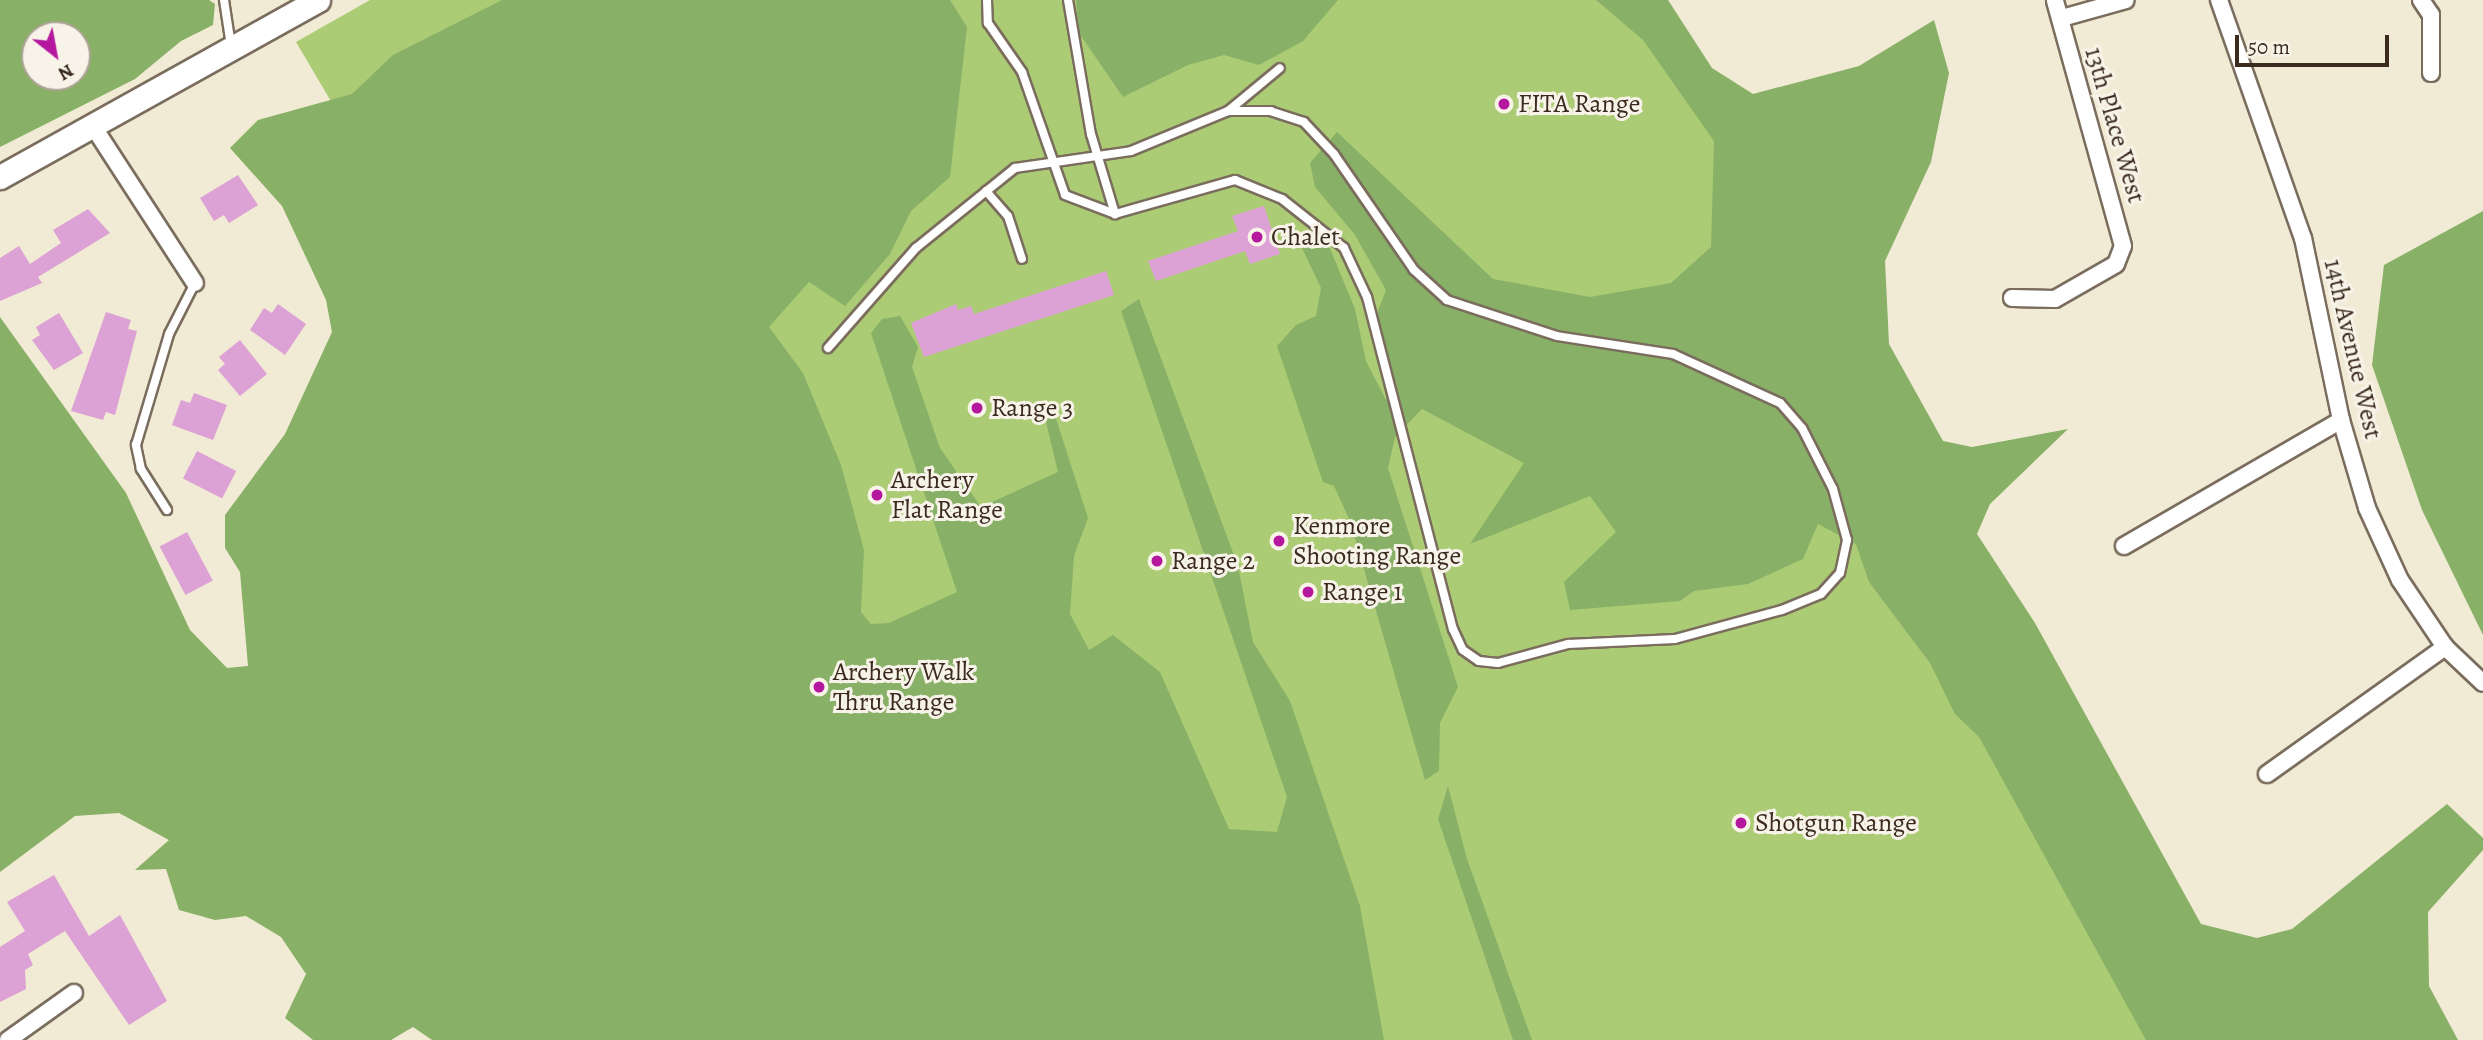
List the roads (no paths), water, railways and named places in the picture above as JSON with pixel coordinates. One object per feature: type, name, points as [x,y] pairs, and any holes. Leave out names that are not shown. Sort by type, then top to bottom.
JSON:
[{"type":"main road","points":[[0,177],[318,0]]},
{"type":"street","name":"13th Place West","points":[[2012,298],[2055,299],[2116,264],[2123,246],[2069,63],[2062,18],[2055,0]]},
{"type":"street","points":[[2062,18],[2126,0]]},
{"type":"street","name":"14th Avenue West","points":[[2219,0],[2303,237],[2341,420],[2367,508],[2400,580],[2445,647],[2483,683]]},
{"type":"street","points":[[2421,0],[2431,15],[2431,73]]},
{"type":"street","points":[[93,125],[195,283]]},
{"type":"street","points":[[2124,546],[2341,420]]},
{"type":"street","points":[[2267,774],[2445,647]]},
{"type":"street","points":[[8,1040],[74,993]]},
{"type":"lane","points":[[224,0],[231,49]]},
{"type":"lane","points":[[987,0],[988,23],[1022,72],[1065,195],[1115,214],[1236,180],[1282,199],[1344,248],[1367,297],[1453,629],[1463,650],[1479,661],[1498,663],[1568,644],[1675,639],[1782,610],[1821,594],[1840,573],[1846,540],[1833,489],[1802,428],[1780,403],[1673,354],[1558,336],[1447,300],[1414,270],[1334,154],[1304,122],[1271,111],[1228,111]]},
{"type":"lane","points":[[1068,0],[1098,160],[1115,214]]},
{"type":"lane","points":[[828,348],[916,248],[1015,168],[1098,160],[1228,111],[1280,68]]},
{"type":"lane","points":[[986,191],[1008,216],[1022,259]]},
{"type":"lane","points":[[167,510],[141,469],[136,445],[169,334],[195,283]]},
{"type":"place","name":"FITA Range","points":[[1504,104]]},
{"type":"place","name":"Chalet","points":[[1257,237]]},
{"type":"place","name":"Range 3","points":[[977,408]]},
{"type":"place","name":"Archery Flat Range","points":[[877,495]]},
{"type":"place","name":"Kenmore Shooting Range","points":[[1279,541]]},
{"type":"place","name":"Range 2","points":[[1157,561]]},
{"type":"place","name":"Range 1","points":[[1308,592]]},
{"type":"place","name":"Archery Walk Thru Range","points":[[819,687]]},
{"type":"place","name":"Shotgun Range","points":[[1741,823]]}]
